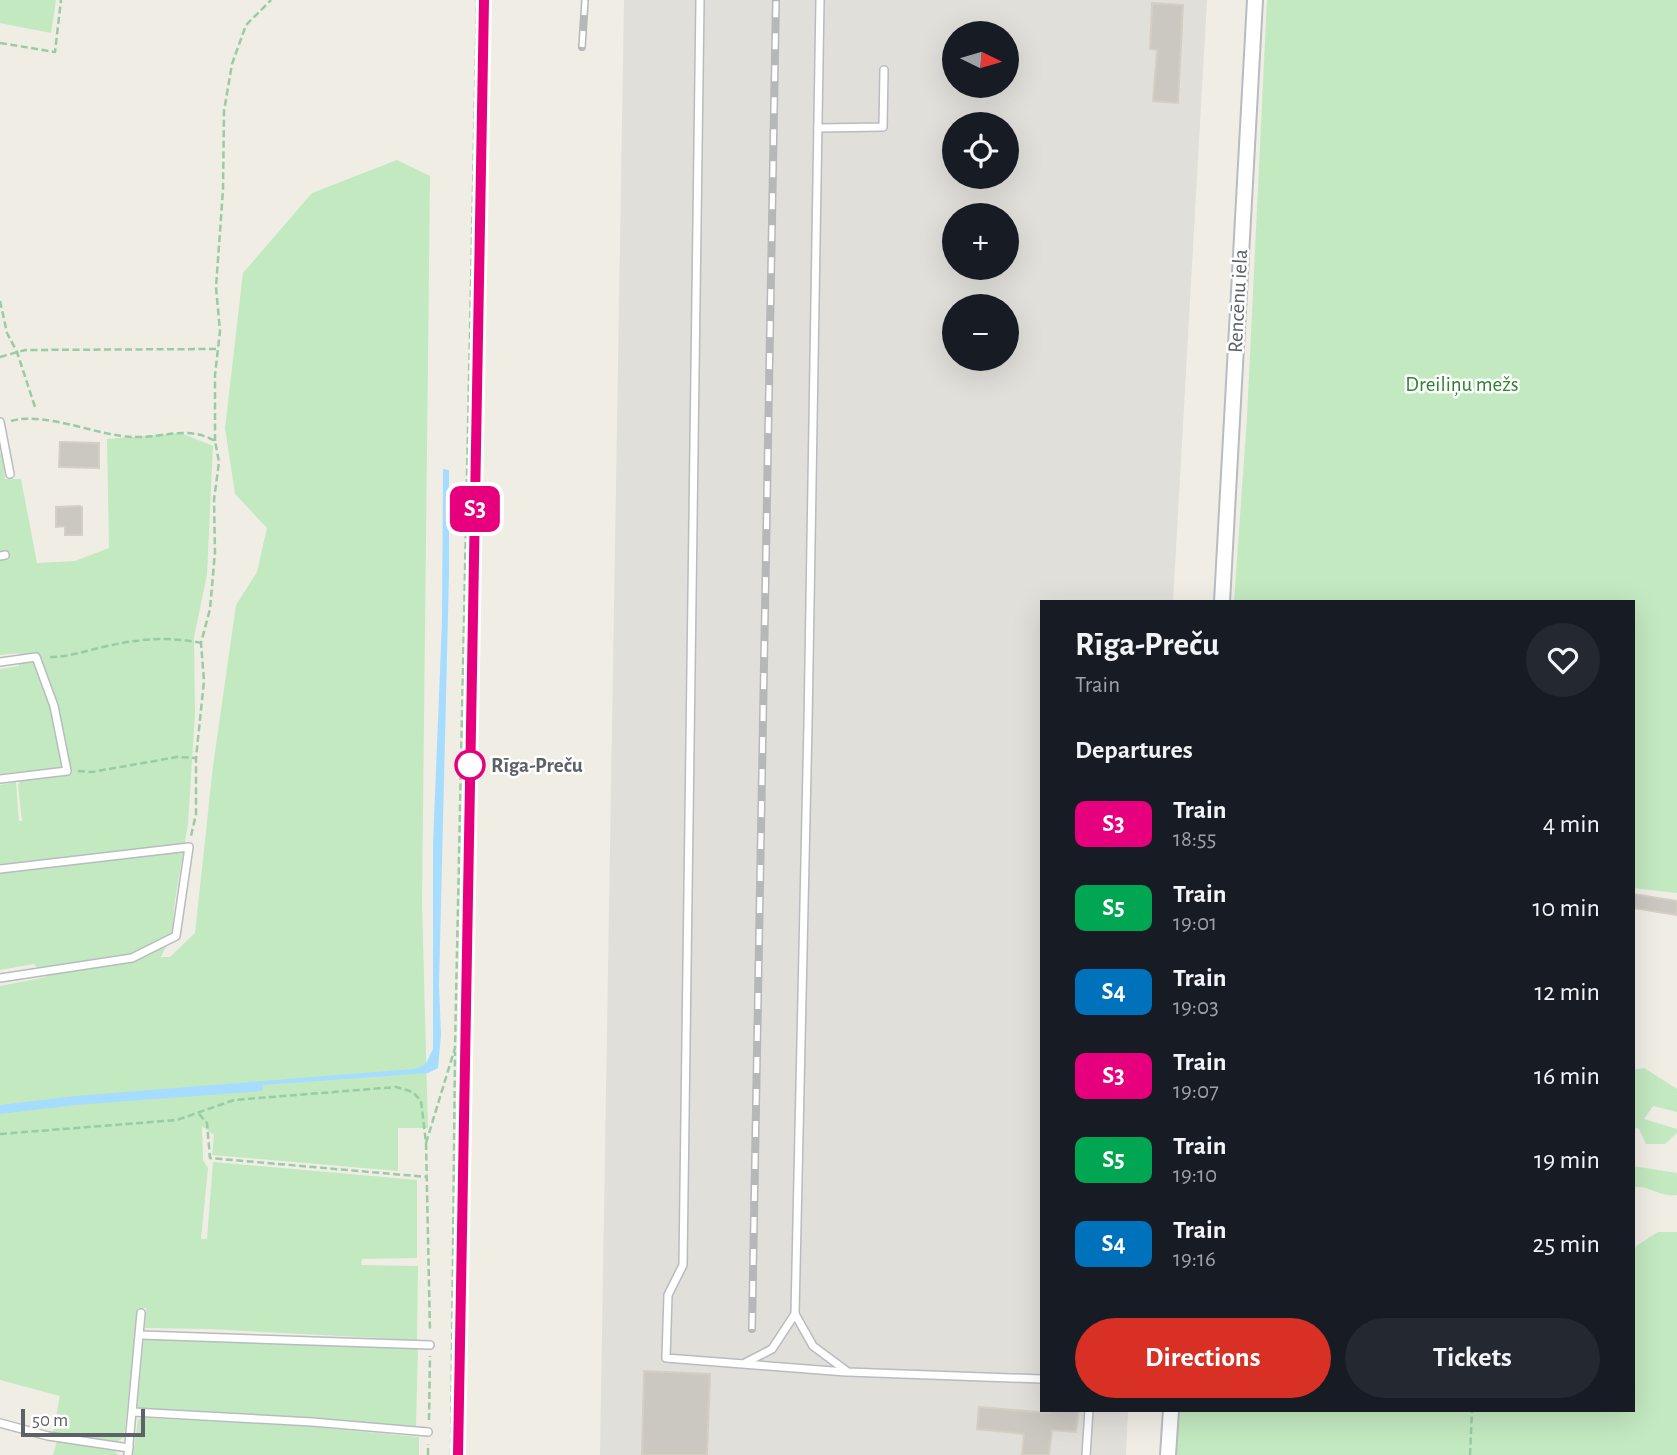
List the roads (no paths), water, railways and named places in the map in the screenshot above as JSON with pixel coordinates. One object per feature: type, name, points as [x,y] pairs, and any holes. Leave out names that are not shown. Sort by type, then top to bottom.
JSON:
[{"type":"street","name":"Rencēnu iela","points":[[1222,600],[1255,0]]},
{"type":"street","points":[[1168,1455],[1171,1412]]},
{"type":"lane","points":[[700,0],[683,1265],[668,1295],[666,1358],[848,1372],[1040,1379]]},
{"type":"lane","points":[[820,0],[795,1314],[813,1346],[848,1372]]},
{"type":"lane","points":[[818,128],[883,127],[884,70]]},
{"type":"lane","points":[[1,423],[3,447],[10,474]]},
{"type":"lane","points":[[0,662],[36,657],[54,706],[67,771],[0,779]]},
{"type":"lane","points":[[0,869],[188,847],[176,936],[132,958],[0,978]]},
{"type":"lane","points":[[0,1423],[128,1452],[141,1313]]},
{"type":"lane","points":[[743,1364],[772,1349],[795,1314]]},
{"type":"lane","points":[[141,1335],[430,1345]]},
{"type":"lane","points":[[133,1412],[312,1422],[428,1432]]},
{"type":"lane","points":[[1086,1455],[1089,1412]]},
{"type":"water","points":[[443,469],[449,470],[449,573],[439,986],[441,1035],[438,1068],[428,1073],[263,1085],[262,1091],[76,1105],[0,1114],[0,1105],[76,1096],[413,1069],[427,1062],[433,1049],[433,845],[442,621]]},
{"type":"railway","points":[[458,1455],[484,0]]},
{"type":"railway","points":[[582,47],[585,0]]},
{"type":"railway","points":[[752,1329],[776,0]]},
{"type":"train","name":"S3","points":[[458,1455],[484,0]]},
{"type":"place","name":"Rīga-Preču","points":[[470,765]]},
{"type":"park label","name":"Dreiliņu mežs","points":[[1462,384]]}]
